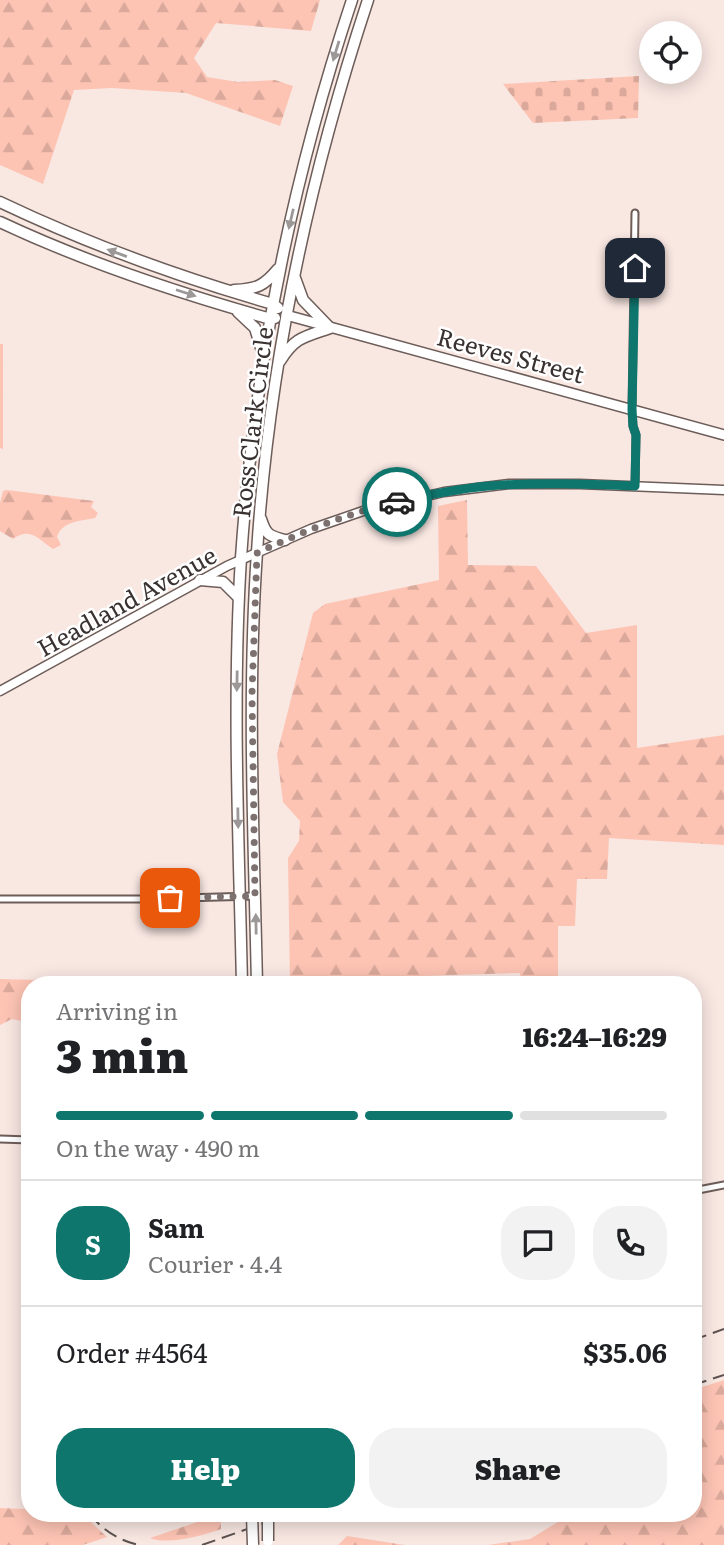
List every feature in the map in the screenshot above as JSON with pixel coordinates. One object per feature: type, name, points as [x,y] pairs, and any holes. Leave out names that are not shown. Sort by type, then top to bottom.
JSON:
[{"type":"highway","name":"Ross Clark Circle","points":[[242,976],[237,717],[239,598],[251,454],[273,304],[299,181],[352,0]]},
{"type":"highway","name":"Ross Clark Circle","points":[[257,976],[252,694],[260,517],[278,365],[294,274],[325,143],[368,0]]},
{"type":"highway","name":"Reeves Street","points":[[0,202],[108,249],[273,304],[286,316]]},
{"type":"highway","name":"Reeves Street","points":[[0,222],[100,264],[235,309],[271,319],[286,316]]},
{"type":"highway","points":[[227,290],[260,286],[281,266]]},
{"type":"highway","points":[[278,365],[288,348],[297,340],[330,328],[303,300],[294,274]]},
{"type":"highway","points":[[235,309],[255,328],[264,357]]},
{"type":"highway","points":[[260,517],[268,534],[285,540]]},
{"type":"highway","points":[[200,580],[223,582],[239,598]]},
{"type":"highway","points":[[252,1522],[253,1545]]},
{"type":"highway","points":[[268,1522],[268,1543]]},
{"type":"main road","name":"Reeves Street","points":[[286,316],[724,435]]},
{"type":"main road","name":"Headland Avenue","points":[[0,691],[200,580],[285,540],[366,510],[444,492],[535,483],[724,490]]},
{"type":"street","points":[[635,213],[632,409],[636,435],[635,486]]},
{"type":"street","points":[[0,899],[146,900],[255,896]]},
{"type":"street","points":[[0,1139],[21,1140]]},
{"type":"street","points":[[702,1189],[724,1185]]},
{"type":"green space","points":[[0,0],[320,0],[311,31],[216,23],[194,58],[207,77],[238,82],[275,80],[293,86],[280,126],[186,93],[112,88],[74,90],[43,184],[0,165]]},
{"type":"green space","points":[[639,76],[638,118],[533,123],[503,84]]},
{"type":"green space","points":[[0,344],[3,344],[3,449],[0,448]]},
{"type":"green space","points":[[3,491],[94,501],[91,507],[98,513],[95,518],[63,528],[57,537],[61,545],[53,549],[30,534],[19,535],[13,539],[0,531],[0,503]]},
{"type":"green space","points":[[467,500],[468,565],[536,566],[586,633],[637,625],[637,748],[724,735],[724,845],[609,838],[607,879],[577,879],[575,926],[558,926],[558,976],[520,976],[520,973],[290,976],[288,858],[299,841],[300,821],[283,802],[277,754],[313,613],[325,604],[439,580],[438,506]]},
{"type":"green space","points":[[0,979],[21,980],[21,1021],[12,1019],[0,1025]]},
{"type":"green space","points":[[724,1380],[724,1545],[488,1545],[530,1539],[558,1522],[702,1522],[702,1387]]},
{"type":"green space","points":[[0,1508],[21,1509],[21,1522],[91,1522],[107,1537],[83,1545],[0,1545]]},
{"type":"green space","points":[[197,1522],[221,1522],[221,1529],[195,1537],[166,1541],[150,1538]]},
{"type":"green space","points":[[347,1536],[405,1545],[338,1545]]},
{"type":"railway","points":[[702,1337],[724,1329]]},
{"type":"railway","points":[[702,1382],[724,1375]]},
{"type":"railway","points":[[97,1522],[112,1534],[139,1545]]},
{"type":"railway","points":[[202,1545],[267,1522]]},
{"type":"way so far","points":[[170,898],[255,896],[252,694],[257,553],[324,524],[397,502]]},
{"type":"route","points":[[397,502],[444,492],[509,484],[635,486],[636,435],[632,409],[635,268]]}]
